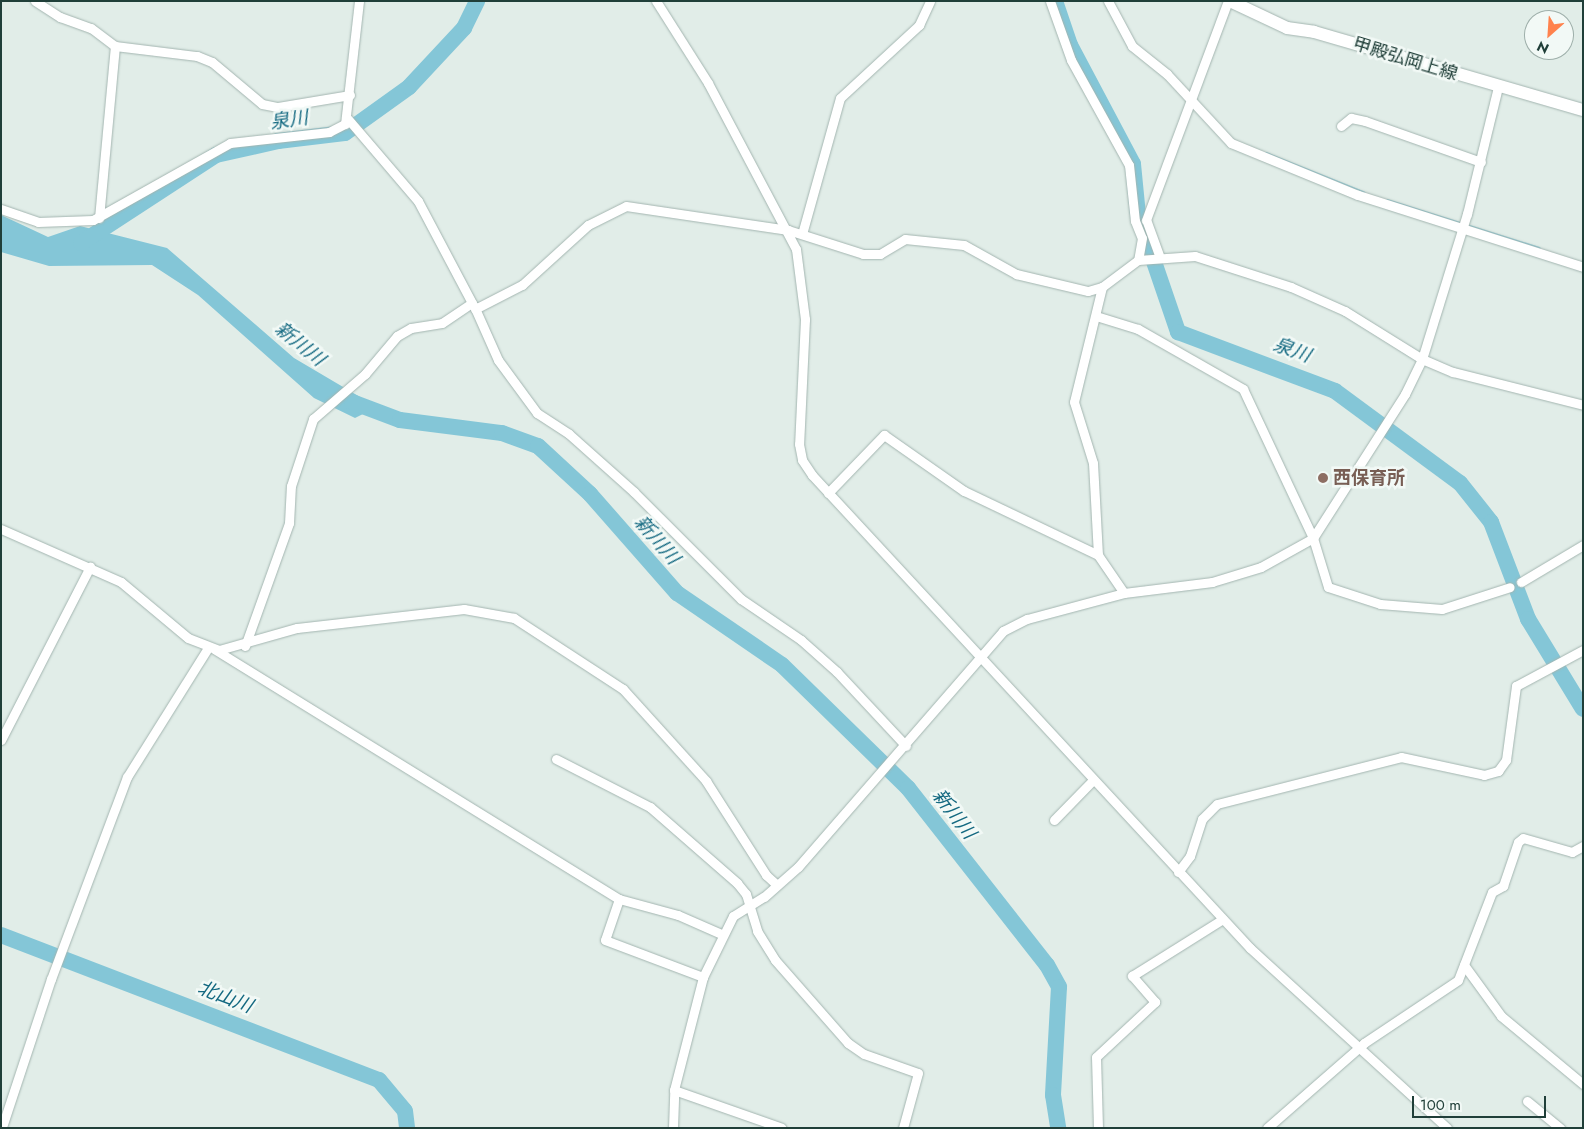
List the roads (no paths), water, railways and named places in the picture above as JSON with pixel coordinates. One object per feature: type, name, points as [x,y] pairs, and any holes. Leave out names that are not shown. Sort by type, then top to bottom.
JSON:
[{"type":"main road","name":"甲殿弘岡上線","points":[[1229,1],[1287,28],[1583,110]]},
{"type":"street","points":[[35,1],[60,17],[91,28],[115,46],[196,56],[212,62],[250,98],[278,107],[350,95]]},
{"type":"street","points":[[359,1],[350,95],[353,123],[418,201],[474,306],[498,360],[537,413],[569,434],[634,492],[741,599],[837,672],[906,746]]},
{"type":"street","points":[[656,1],[708,83],[788,230],[796,249],[805,319],[799,444],[802,460],[828,493],[1092,781],[1223,919],[1356,1050],[1447,1128]]},
{"type":"street","points":[[802,234],[840,98],[918,25],[930,1]]},
{"type":"street","points":[[1050,1],[1071,60],[1129,166],[1134,221],[1150,257]]},
{"type":"street","points":[[1108,1],[1132,46],[1194,98],[1231,143],[1358,195],[1463,226],[1583,267]]},
{"type":"street","points":[[1150,257],[1146,220],[1194,98],[1229,1]]},
{"type":"street","points":[[99,218],[115,46]]},
{"type":"street","points":[[673,1128],[674,1090],[703,977],[721,934],[748,903],[777,885],[873,784],[900,754],[979,657],[1012,625],[1124,593],[1212,582],[1262,566],[1313,538],[1386,422],[1422,359],[1467,214],[1498,87]]},
{"type":"street","points":[[1341,126],[1351,118],[1365,121],[1481,162]]},
{"type":"street","points":[[1,209],[63,224],[99,218],[230,143],[328,132],[353,123]]},
{"type":"street","points":[[246,646],[289,523],[291,486],[302,444],[318,414],[352,383],[365,374],[398,336],[411,328],[442,323],[522,284],[588,225],[626,206],[788,230],[862,254],[880,254],[905,239],[964,244],[1032,280],[1072,289],[1102,287],[1150,257],[1218,260],[1291,287],[1345,311],[1422,359],[1515,392],[1583,406]]},
{"type":"street","points":[[1098,555],[1093,463],[1074,402],[1102,287]]},
{"type":"street","points":[[1096,316],[1138,329],[1242,389],[1313,538],[1328,587],[1366,601],[1442,609],[1510,587]]},
{"type":"street","points":[[828,493],[884,435],[964,491],[1098,555],[1124,593]]},
{"type":"street","points":[[1,529],[90,566],[138,593],[188,638],[210,648],[619,899],[678,915],[721,934]]},
{"type":"street","points":[[1521,582],[1583,545]]},
{"type":"street","points":[[1,740],[90,566]]},
{"type":"street","points":[[210,648],[246,646],[297,628],[454,610],[487,610],[514,618],[623,689],[706,781],[777,885]]},
{"type":"street","points":[[3,1127],[51,979],[127,778],[210,648]]},
{"type":"street","points":[[1178,872],[1190,856],[1202,819],[1217,804],[1375,760],[1401,757],[1484,775],[1498,771],[1506,760],[1516,686],[1553,664],[1583,650]]},
{"type":"street","points":[[556,759],[650,807],[738,883],[748,903],[757,931],[775,960],[848,1043],[864,1054],[918,1072],[903,1128]]},
{"type":"street","points":[[1054,820],[1092,781]]},
{"type":"street","points":[[1267,1128],[1356,1050],[1451,986],[1464,965],[1492,892],[1503,886],[1518,842],[1523,838],[1572,852],[1583,846]]},
{"type":"street","points":[[619,899],[605,940],[703,977]]},
{"type":"street","points":[[1098,1128],[1096,1057],[1155,1002],[1132,976],[1223,919]]},
{"type":"street","points":[[1464,965],[1501,1016],[1583,1084]]},
{"type":"street","points":[[674,1090],[782,1128]]},
{"type":"street","points":[[1527,1101],[1560,1128]]},
{"type":"water","points":[[1,215],[48,237],[80,226],[167,248],[294,358],[377,407],[355,418],[314,398],[198,295],[152,265],[49,266],[1,252]]},
{"type":"waterway","name":"泉川","points":[[81,243],[216,155],[278,141],[345,133],[409,87],[464,28],[477,1]]},
{"type":"waterway","name":"泉川","points":[[1055,1],[1070,45],[1133,164],[1138,215],[1178,332],[1335,391],[1460,483],[1491,522],[1528,619],[1583,709]]},
{"type":"waterway","points":[[1266,153],[1363,192]]},
{"type":"waterway","points":[[1387,200],[1539,248]]},
{"type":"waterway","name":"新川川","points":[[352,402],[400,420],[502,433],[538,446],[590,494],[677,593],[782,665],[908,788],[1047,965],[1059,987],[1053,1095],[1058,1128]]},
{"type":"waterway","name":"北山川","points":[[1,935],[379,1080],[405,1111],[407,1128]]},
{"type":"place","name":"西保育所","points":[[1323,478]]}]
